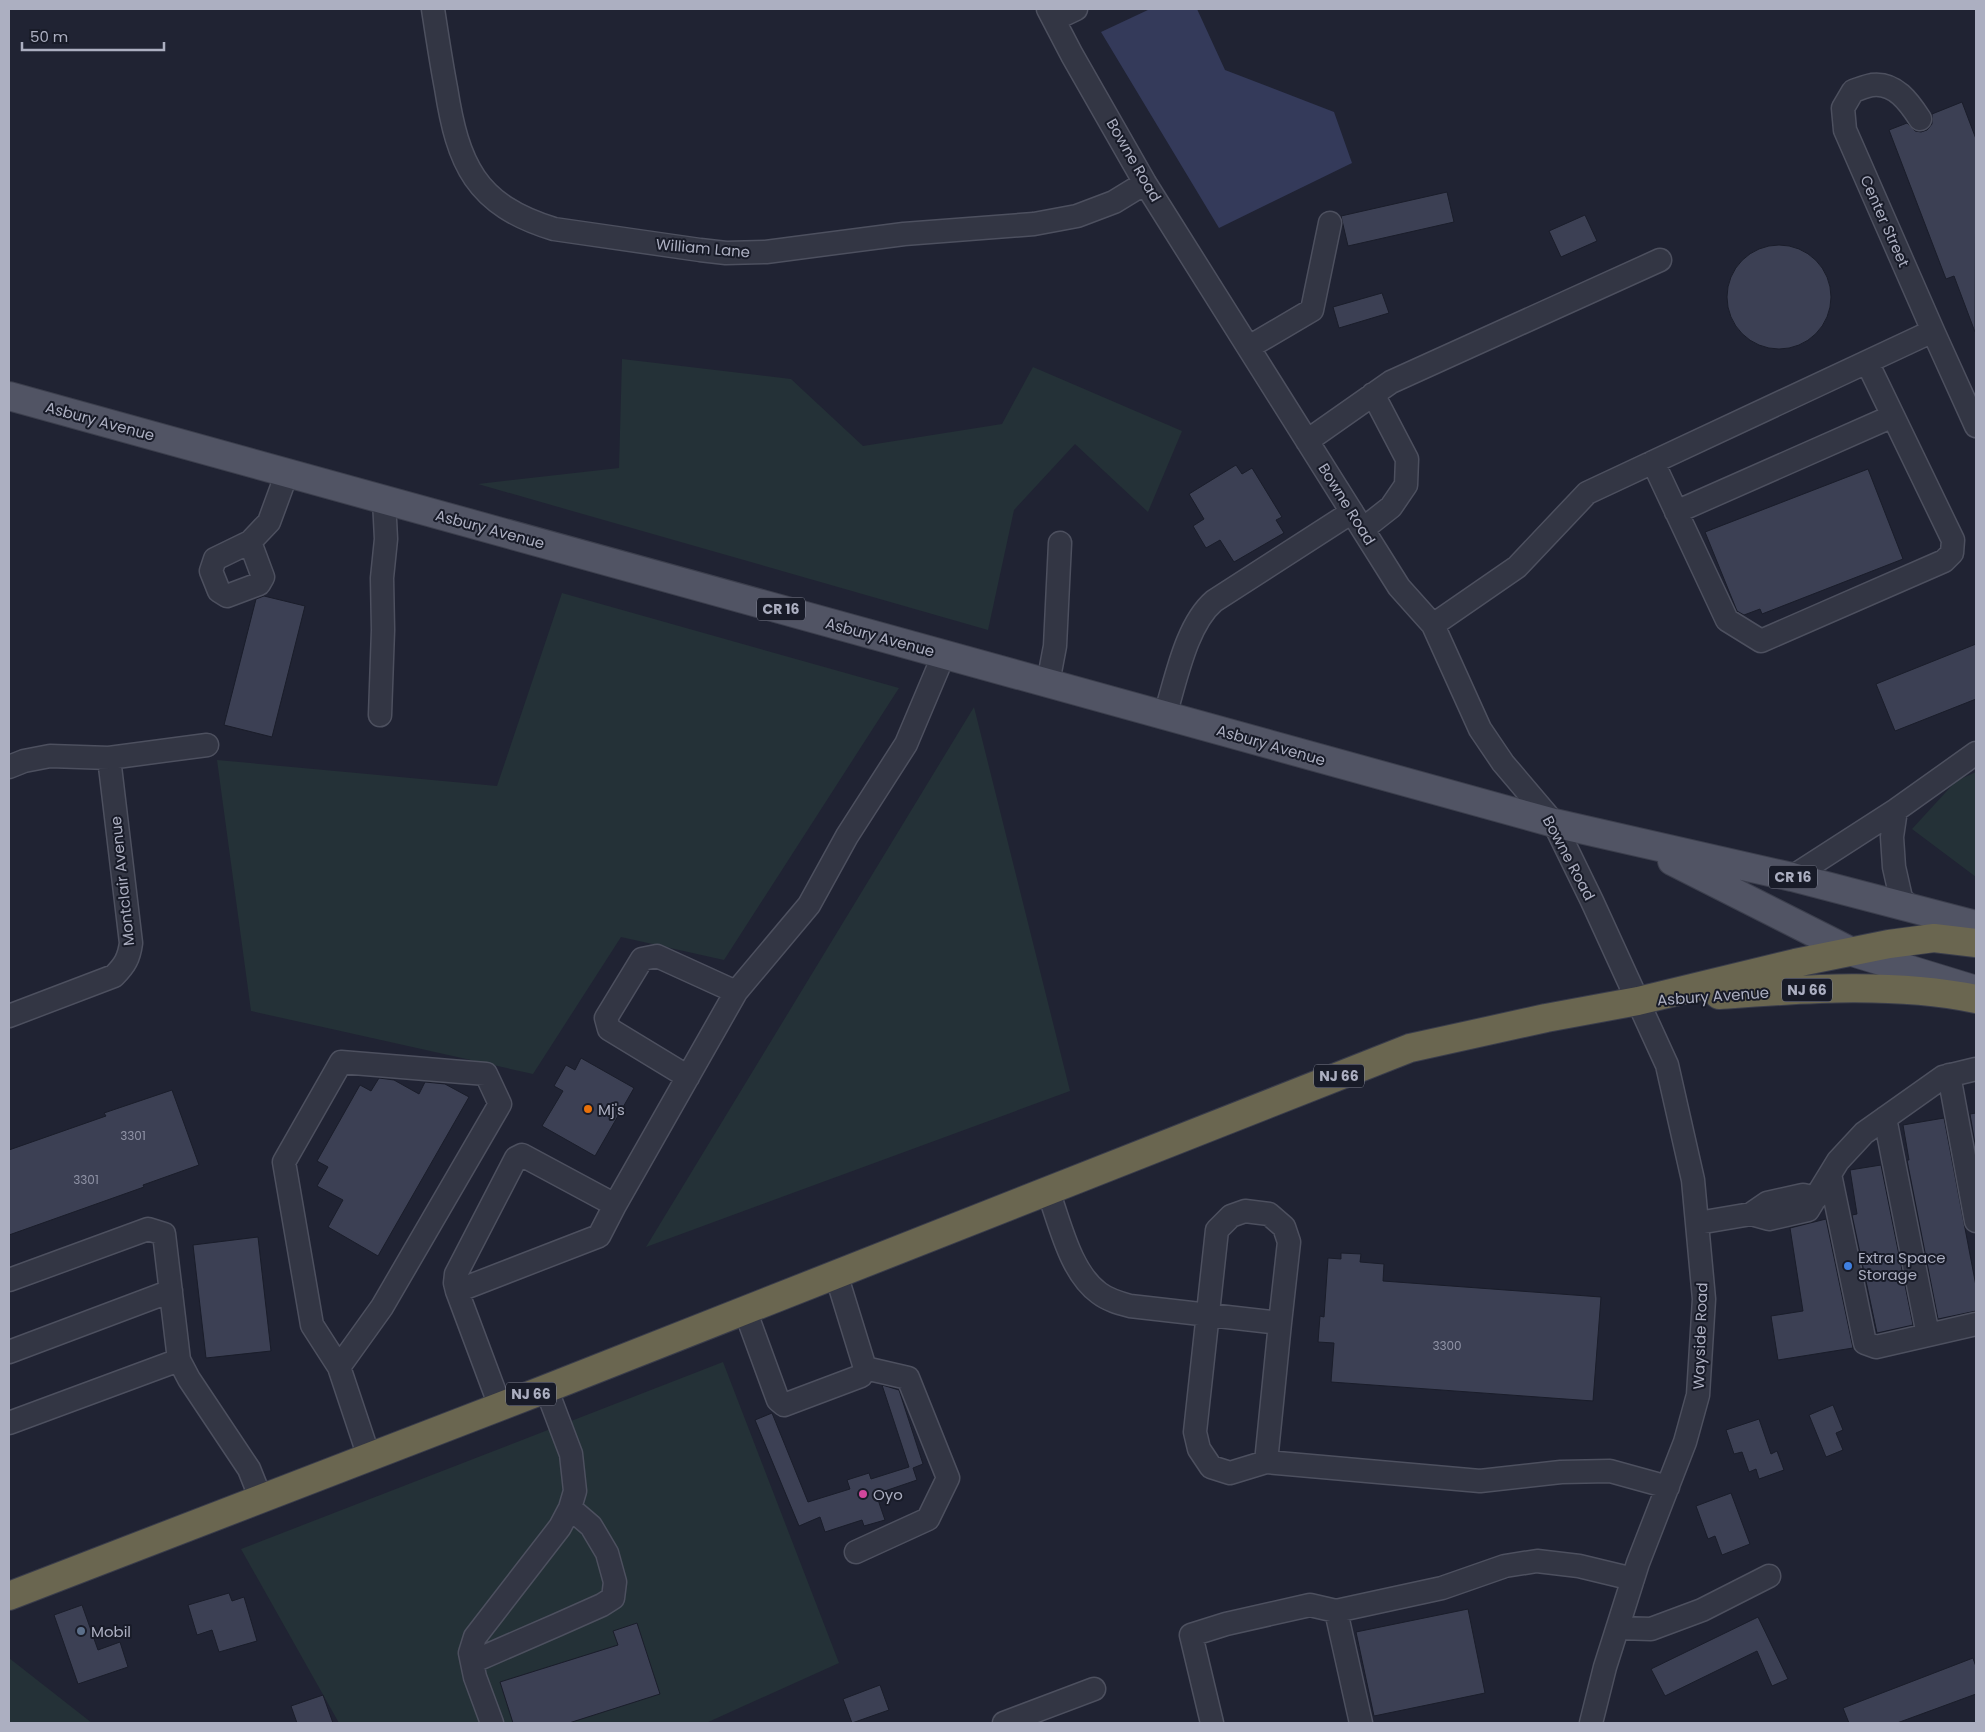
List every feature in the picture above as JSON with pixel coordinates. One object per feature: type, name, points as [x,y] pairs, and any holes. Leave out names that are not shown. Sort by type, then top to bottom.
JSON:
[{"type":"highway","name":"Asbury Avenue","points":[[1638,1001],[1795,963],[1889,944],[1934,938],[1976,943]]},
{"type":"highway","name":"Asbury Avenue","points":[[1638,1001],[1818,989],[1900,989],[1939,992],[1976,999]]},
{"type":"highway","name":"NJ 66","points":[[9,1596],[500,1406],[1410,1048],[1546,1018],[1638,1001]]},
{"type":"main road","name":"Asbury Avenue","points":[[9,396],[1554,823],[1608,837],[1792,877],[1976,925]]},
{"type":"main road","name":"Asbury Avenue","points":[[1608,837],[1674,862],[1852,952],[1976,990]]},
{"type":"street","name":"William Lane","points":[[433,9],[451,120],[456,142],[466,165],[477,181],[492,197],[513,212],[532,222],[554,228],[726,253],[766,252],[904,234],[1051,221],[1078,216],[1098,209],[1145,184]]},
{"type":"street","points":[[1051,14],[1076,9]]},
{"type":"street","name":"Bowne Road","points":[[1051,14],[1072,56],[1145,184],[1399,587],[1433,625],[1480,730],[1503,763],[1554,823],[1638,1001]]},
{"type":"street","name":"Center Street","points":[[1920,118],[1907,101],[1893,88],[1873,84],[1853,91],[1843,108],[1845,130],[1932,331],[1976,426]]},
{"type":"street","points":[[1249,347],[1312,310],[1330,223]]},
{"type":"street","points":[[1308,441],[1391,382],[1660,260]]},
{"type":"street","points":[[1433,625],[1517,567],[1586,493],[1932,331]]},
{"type":"street","points":[[1652,462],[1727,620],[1760,641],[1944,561],[1952,553],[1953,540],[1867,362]]},
{"type":"street","points":[[1165,715],[1187,644],[1195,623],[1204,610],[1214,601],[1357,521],[1391,507],[1406,486],[1406,459],[1373,394]]},
{"type":"street","points":[[1676,512],[1893,416]]},
{"type":"street","points":[[250,542],[269,522],[287,473]]},
{"type":"street","points":[[380,715],[383,630],[382,578],[386,539],[384,500]]},
{"type":"street","points":[[1048,683],[1056,646],[1060,543]]},
{"type":"street","points":[[458,1291],[599,1236],[736,992],[809,905],[847,836],[906,744],[944,654]]},
{"type":"street","points":[[9,766],[50,756],[109,758],[207,745]]},
{"type":"street","points":[[1792,877],[1896,810],[1976,753]]},
{"type":"street","name":"Montclair Avenue","points":[[9,1016],[114,976],[123,967],[129,956],[131,942],[109,758]]},
{"type":"street","points":[[1896,810],[1892,844],[1894,867],[1901,898],[1908,905],[1923,911]]},
{"type":"street","points":[[688,1077],[609,1029],[606,1018],[642,959],[657,956],[736,992]]},
{"type":"street","name":"Wayside Road","points":[[1591,1723],[1605,1667],[1633,1579],[1685,1442],[1698,1395],[1700,1380],[1704,1299],[1693,1180],[1668,1064],[1638,1001]]},
{"type":"street","points":[[339,1367],[382,1307],[500,1104],[486,1074],[341,1062],[284,1162],[312,1325],[339,1367],[369,1457]]},
{"type":"street","points":[[1698,1223],[1751,1214],[1767,1203],[1803,1195],[1816,1198],[1838,1161],[1864,1133],[1943,1077],[1976,1069]]},
{"type":"street","points":[[1949,1075],[1976,1221]]},
{"type":"street","points":[[1885,1118],[1928,1335]]},
{"type":"street","points":[[500,1406],[455,1283],[456,1274],[516,1158],[522,1155],[615,1205]]},
{"type":"street","points":[[1830,1174],[1865,1343],[1876,1347],[1976,1324]]},
{"type":"street","points":[[1048,1191],[1074,1263],[1084,1279],[1098,1292],[1114,1301],[1130,1306],[1280,1323]]},
{"type":"street","points":[[1266,1462],[1289,1242],[1284,1227],[1269,1214],[1245,1211],[1231,1216],[1217,1230],[1195,1432],[1199,1450],[1211,1467],[1230,1473],[1266,1462],[1480,1481],[1561,1472],[1610,1471],[1668,1487]]},
{"type":"street","points":[[9,1280],[148,1229],[164,1234],[179,1360],[250,1469],[261,1499]]},
{"type":"street","points":[[744,1310],[778,1400],[784,1405],[861,1376],[865,1368],[836,1274]]},
{"type":"street","points":[[9,1352],[171,1291]]},
{"type":"street","points":[[9,1422],[179,1360]]},
{"type":"street","points":[[856,1552],[928,1519],[948,1478],[908,1378],[865,1368]]},
{"type":"street","points":[[492,1723],[470,1653],[475,1637],[560,1527],[570,1508],[575,1491],[571,1454],[546,1388]]},
{"type":"street","points":[[472,1662],[602,1605],[613,1598],[615,1582],[606,1553],[591,1526],[570,1508]]},
{"type":"street","points":[[1212,1723],[1191,1635],[1226,1624],[1310,1605],[1336,1610],[1442,1588],[1505,1566],[1537,1561],[1579,1566],[1633,1579]]},
{"type":"street","points":[[1618,1628],[1651,1630],[1702,1610],[1769,1576]]},
{"type":"street","points":[[1336,1610],[1361,1723]]},
{"type":"street","points":[[1004,1723],[1094,1689]]},
{"type":"shaded area","points":[[622,359],[791,379],[863,446],[1002,424],[1033,367],[1182,431],[1148,512],[1075,444],[1014,510],[988,630],[478,484],[619,468]]},
{"type":"shaded area","points":[[562,593],[899,688],[724,960],[621,937],[533,1074],[251,1011],[217,760],[497,786]]},
{"type":"shaded area","points":[[974,707],[1070,1091],[646,1247]]},
{"type":"shaded area","points":[[1976,772],[1976,877],[1912,829],[1956,781]]},
{"type":"shaded area","points":[[723,1362],[839,1663],[706,1723],[339,1723],[241,1549]]},
{"type":"shaded area","points":[[9,1658],[92,1723],[9,1723]]},
{"type":"water","points":[[1150,9],[1197,9],[1225,70],[1334,112],[1352,163],[1219,228],[1101,32]]},
{"type":"building","points":[[1962,102],[1976,139],[1975,332],[1954,276],[1946,279],[1889,130],[1907,123],[1915,131],[1927,130],[1932,124],[1932,114]]},
{"type":"building","points":[[1447,192],[1454,222],[1348,246],[1341,216]]},
{"type":"building","points":[[1585,215],[1597,241],[1561,257],[1549,231]]},
{"type":"building","points":[[1779,245],[1799,249],[1816,260],[1827,277],[1831,297],[1827,317],[1816,334],[1799,345],[1779,349],[1759,345],[1742,334],[1731,317],[1727,297],[1731,277],[1742,260],[1759,249]]},
{"type":"building","points":[[1382,293],[1389,313],[1339,328],[1333,307]]},
{"type":"building","points":[[1236,465],[1242,474],[1252,468],[1282,517],[1276,520],[1284,533],[1234,562],[1220,540],[1206,548],[1193,526],[1204,519],[1189,494]]},
{"type":"building","points":[[1868,469],[1903,559],[1762,614],[1760,609],[1744,615],[1737,611],[1705,532]]},
{"type":"building","points":[[264,596],[305,606],[272,737],[224,725],[256,599]]},
{"type":"building","points":[[1976,644],[1976,699],[1895,731],[1876,684]]},
{"type":"building","name":"Mj's","points":[[581,1058],[634,1088],[595,1156],[542,1126],[563,1091],[554,1086],[566,1065],[575,1070]]},
{"type":"building","points":[[379,1078],[394,1080],[419,1094],[425,1082],[445,1084],[469,1097],[378,1256],[328,1227],[343,1200],[317,1186],[328,1167],[317,1161],[360,1085],[371,1091]]},
{"type":"building","points":[[172,1090],[199,1165],[143,1185],[144,1187],[9,1235],[9,1150],[106,1116],[104,1113]]},
{"type":"building","points":[[1976,1113],[1976,1150],[1970,1114]]},
{"type":"building","points":[[1944,1118],[1976,1286],[1976,1311],[1938,1319],[1907,1160],[1909,1160],[1903,1125]]},
{"type":"building","points":[[1881,1165],[1913,1325],[1877,1333],[1852,1215],[1857,1214],[1850,1170]]},
{"type":"building","points":[[1826,1219],[1853,1348],[1778,1360],[1771,1316],[1803,1311],[1790,1228]]},
{"type":"building","points":[[258,1237],[271,1351],[206,1358],[193,1245]]},
{"type":"building","points":[[1341,1253],[1361,1254],[1360,1262],[1384,1264],[1383,1281],[1601,1297],[1593,1401],[1331,1382],[1334,1343],[1318,1342],[1320,1316],[1324,1317],[1328,1258],[1341,1259]]},
{"type":"building","points":[[882,1385],[899,1390],[923,1464],[913,1468],[917,1480],[876,1494],[885,1520],[864,1526],[862,1520],[825,1532],[820,1517],[799,1526],[755,1420],[772,1413],[808,1502],[850,1489],[847,1480],[869,1473],[871,1479],[909,1467]]},
{"type":"building","points":[[1833,1405],[1843,1430],[1836,1433],[1843,1450],[1826,1457],[1809,1415]]},
{"type":"building","points":[[1759,1419],[1771,1454],[1777,1451],[1784,1470],[1759,1479],[1756,1469],[1749,1472],[1742,1452],[1734,1454],[1726,1430]]},
{"type":"building","points":[[1731,1493],[1750,1544],[1722,1555],[1715,1536],[1708,1539],[1696,1506]]},
{"type":"building","points":[[229,1593],[232,1601],[244,1597],[257,1641],[219,1652],[212,1630],[197,1635],[188,1605]]},
{"type":"building","points":[[82,1605],[98,1650],[120,1642],[128,1667],[78,1684],[54,1615]]},
{"type":"building","points":[[1468,1609],[1485,1693],[1374,1716],[1356,1632]]},
{"type":"building","points":[[1758,1617],[1788,1679],[1772,1686],[1757,1651],[1665,1696],[1651,1669]]},
{"type":"building","points":[[637,1623],[660,1694],[569,1723],[513,1723],[500,1682],[618,1645],[613,1631]]},
{"type":"building","points":[[1973,1658],[1976,1667],[1976,1694],[1897,1723],[1849,1723],[1843,1708]]},
{"type":"building","points":[[880,1685],[889,1710],[852,1723],[843,1699]]},
{"type":"building","points":[[323,1695],[333,1723],[297,1723],[291,1706]]},
{"type":"place","name":"Mj's","points":[[588,1109]]},
{"type":"place","name":"Extra Space Storage","points":[[1848,1266]]},
{"type":"place","name":"Oyo","points":[[863,1494]]},
{"type":"place","name":"Mobil","points":[[81,1631]]}]
